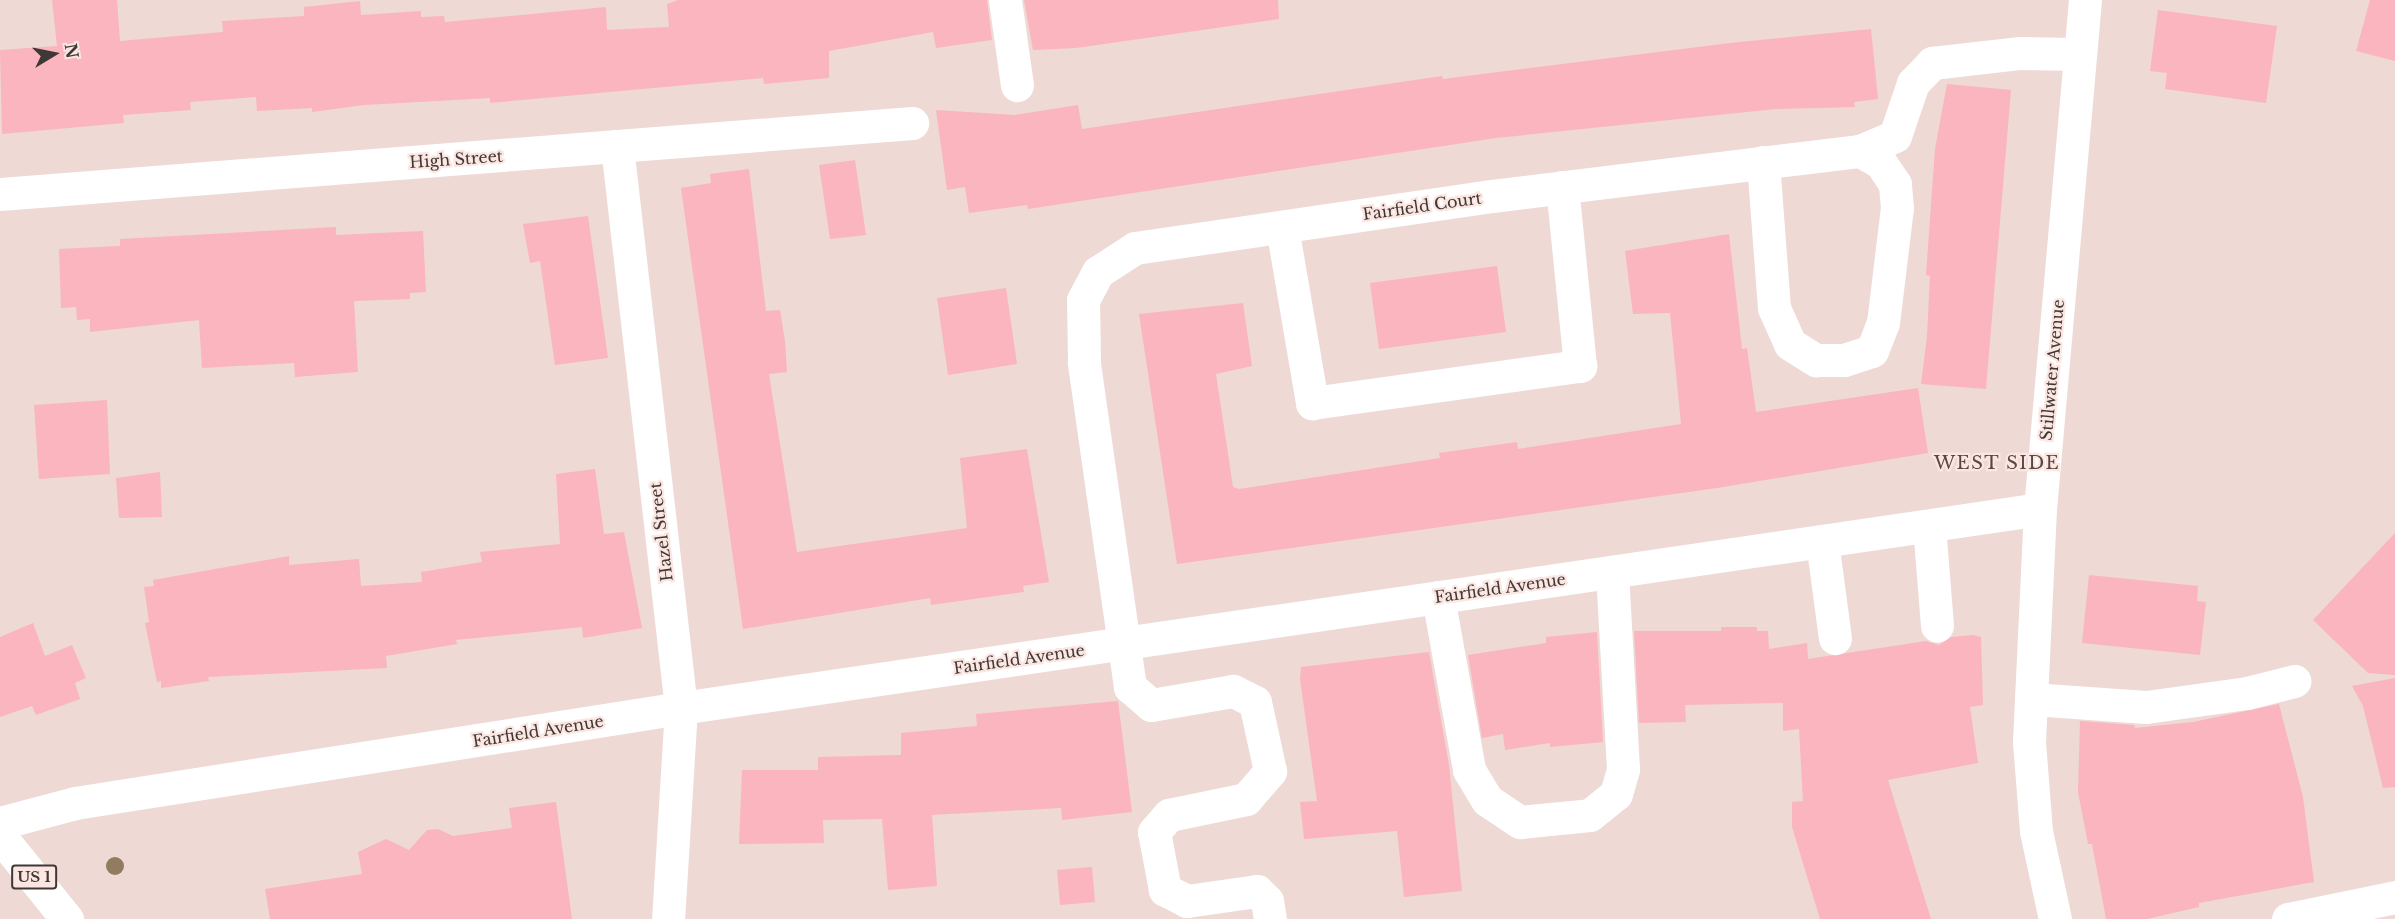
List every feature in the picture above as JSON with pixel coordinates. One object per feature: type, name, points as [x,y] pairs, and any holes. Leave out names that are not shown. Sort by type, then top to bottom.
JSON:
[{"type":"street","points":[[1005,0],[1017,85]]},
{"type":"street","name":"Stillwater Avenue","points":[[2055,919],[2036,831],[2029,742],[2040,509],[2085,0]]},
{"type":"street","name":"Fairfield Court","points":[[1270,919],[1267,901],[1257,891],[1187,901],[1166,891],[1154,832],[1169,815],[1246,799],[1270,771],[1255,702],[1233,691],[1151,705],[1130,687],[1121,644],[1084,363],[1083,300],[1098,272],[1136,248],[1562,187],[1860,151],[1895,135],[1913,83],[1932,63],[2020,53],[2080,54]]},
{"type":"street","name":"High Street","points":[[0,194],[912,123]]},
{"type":"street","name":"Hazel Street","points":[[616,146],[681,708],[668,919]]},
{"type":"street","points":[[1763,162],[1774,308],[1790,344],[1816,360],[1844,360],[1872,351],[1883,323],[1897,208],[1895,184],[1880,162],[1860,151]]},
{"type":"street","points":[[1282,227],[1312,403],[1580,366],[1562,187]]},
{"type":"street","name":"Fairfield Avenue","points":[[0,823],[75,802],[681,708],[2040,509]]},
{"type":"street","points":[[1929,526],[1937,626]]},
{"type":"street","points":[[1822,541],[1835,638]]},
{"type":"street","points":[[1438,597],[1469,770],[1486,800],[1520,822],[1590,815],[1616,794],[1623,769],[1612,572]]},
{"type":"street","points":[[2031,699],[2146,706],[2247,693],[2294,681]]},
{"type":"street","name":"US 1","points":[[0,836],[67,919]]},
{"type":"street","points":[[2288,919],[2395,897]]},
{"type":"building","points":[[52,0],[117,0],[120,41],[223,32],[222,21],[304,16],[304,7],[360,1],[361,15],[421,11],[421,17],[444,16],[445,22],[606,7],[607,30],[669,27],[667,4],[678,0],[987,0],[992,40],[936,48],[933,32],[829,51],[829,78],[764,84],[763,78],[490,103],[490,98],[364,105],[312,112],[312,108],[257,111],[256,97],[190,102],[191,110],[123,115],[124,123],[2,134],[0,50],[57,46]]},
{"type":"building","points":[[1024,0],[1278,0],[1279,19],[1076,48],[1033,50]]},
{"type":"building","points":[[2370,0],[2395,0],[2395,61],[2356,51]]},
{"type":"building","points":[[2158,10],[2277,26],[2266,103],[2165,89],[2167,73],[2150,71]]},
{"type":"building","points":[[1871,29],[1878,99],[1854,102],[1855,107],[1776,109],[1496,138],[1028,209],[1027,205],[969,213],[965,187],[947,190],[936,110],[1015,115],[1078,105],[1082,129],[1442,76],[1443,79],[1730,43]]},
{"type":"building","points":[[1947,84],[2011,90],[1986,389],[1921,384],[1927,336],[1930,276],[1926,275],[1935,149]]},
{"type":"building","points":[[855,160],[866,235],[830,239],[819,165]]},
{"type":"building","points":[[749,169],[766,311],[780,310],[785,341],[787,372],[769,374],[797,552],[967,528],[960,458],[1027,449],[1049,582],[1023,586],[1024,592],[931,605],[930,598],[743,629],[681,188],[711,183],[710,174]]},
{"type":"building","points":[[588,216],[608,358],[555,365],[540,261],[530,263],[523,224]]},
{"type":"building","points":[[336,227],[336,235],[423,231],[426,292],[410,293],[410,299],[354,301],[358,372],[295,377],[294,363],[202,368],[199,320],[90,332],[90,319],[77,320],[76,307],[61,308],[59,249],[120,246],[120,239]]},
{"type":"building","points":[[1729,234],[1742,349],[1747,348],[1756,412],[1918,388],[1928,453],[1717,488],[1177,564],[1139,314],[1243,303],[1252,366],[1216,374],[1233,487],[1239,489],[1440,458],[1439,453],[1517,442],[1518,449],[1681,424],[1670,313],[1633,314],[1625,251]]},
{"type":"building","points":[[1497,266],[1506,332],[1379,349],[1370,283]]},
{"type":"building","points":[[1006,288],[1017,364],[948,375],[937,298]]},
{"type":"building","points":[[107,400],[110,474],[39,479],[34,405]]},
{"type":"building","points":[[595,469],[604,534],[624,532],[642,628],[583,638],[582,627],[456,640],[457,644],[386,656],[387,668],[208,677],[209,681],[161,688],[161,681],[157,682],[145,623],[149,622],[144,587],[154,586],[153,580],[289,556],[289,565],[359,559],[361,586],[422,582],[421,572],[482,562],[480,552],[560,544],[556,474]]},
{"type":"building","points":[[160,472],[162,517],[119,518],[116,478]]},
{"type":"building","points":[[2395,533],[2395,675],[2368,673],[2313,620]]},
{"type":"building","points":[[2089,575],[2198,586],[2197,601],[2206,602],[2200,655],[2082,643]]},
{"type":"building","points":[[33,623],[45,656],[72,645],[86,678],[75,683],[80,699],[36,715],[32,706],[0,717],[0,637]]},
{"type":"building","points":[[1721,627],[1757,627],[1757,631],[1768,631],[1769,649],[1807,643],[1808,659],[1926,641],[1939,645],[1951,637],[1973,635],[1981,637],[1983,705],[1970,707],[1978,763],[1888,780],[1931,919],[1820,919],[1792,827],[1792,802],[1803,801],[1799,729],[1783,731],[1783,703],[1685,705],[1686,722],[1639,723],[1634,631],[1721,631]]},
{"type":"building","points":[[1597,632],[1603,742],[1550,747],[1550,743],[1505,750],[1503,734],[1482,738],[1468,655],[1546,643],[1546,637]]},
{"type":"building","points":[[1429,652],[1449,765],[1462,891],[1404,897],[1397,831],[1304,839],[1300,802],[1317,801],[1300,679],[1301,667]]},
{"type":"building","points":[[2395,678],[2395,787],[2383,788],[2363,706],[2352,686]]},
{"type":"building","points":[[1118,701],[1132,812],[1062,820],[1061,808],[932,815],[937,886],[888,890],[882,819],[823,820],[824,843],[739,844],[742,770],[818,770],[818,757],[901,755],[901,733],[977,726],[976,714]]},
{"type":"building","points":[[2279,704],[2303,797],[2314,882],[2199,903],[2199,907],[2147,919],[2106,919],[2092,844],[2088,844],[2078,792],[2080,721],[2134,725],[2135,728],[2193,722]]},
{"type":"building","points":[[556,802],[572,919],[270,919],[265,889],[362,874],[358,852],[386,839],[409,850],[427,830],[438,829],[453,836],[512,828],[509,808]]},
{"type":"building","points":[[1092,867],[1095,902],[1060,905],[1057,870]]},
{"type":"district","name":"WEST SIDE","points":[[1997,463]]}]
